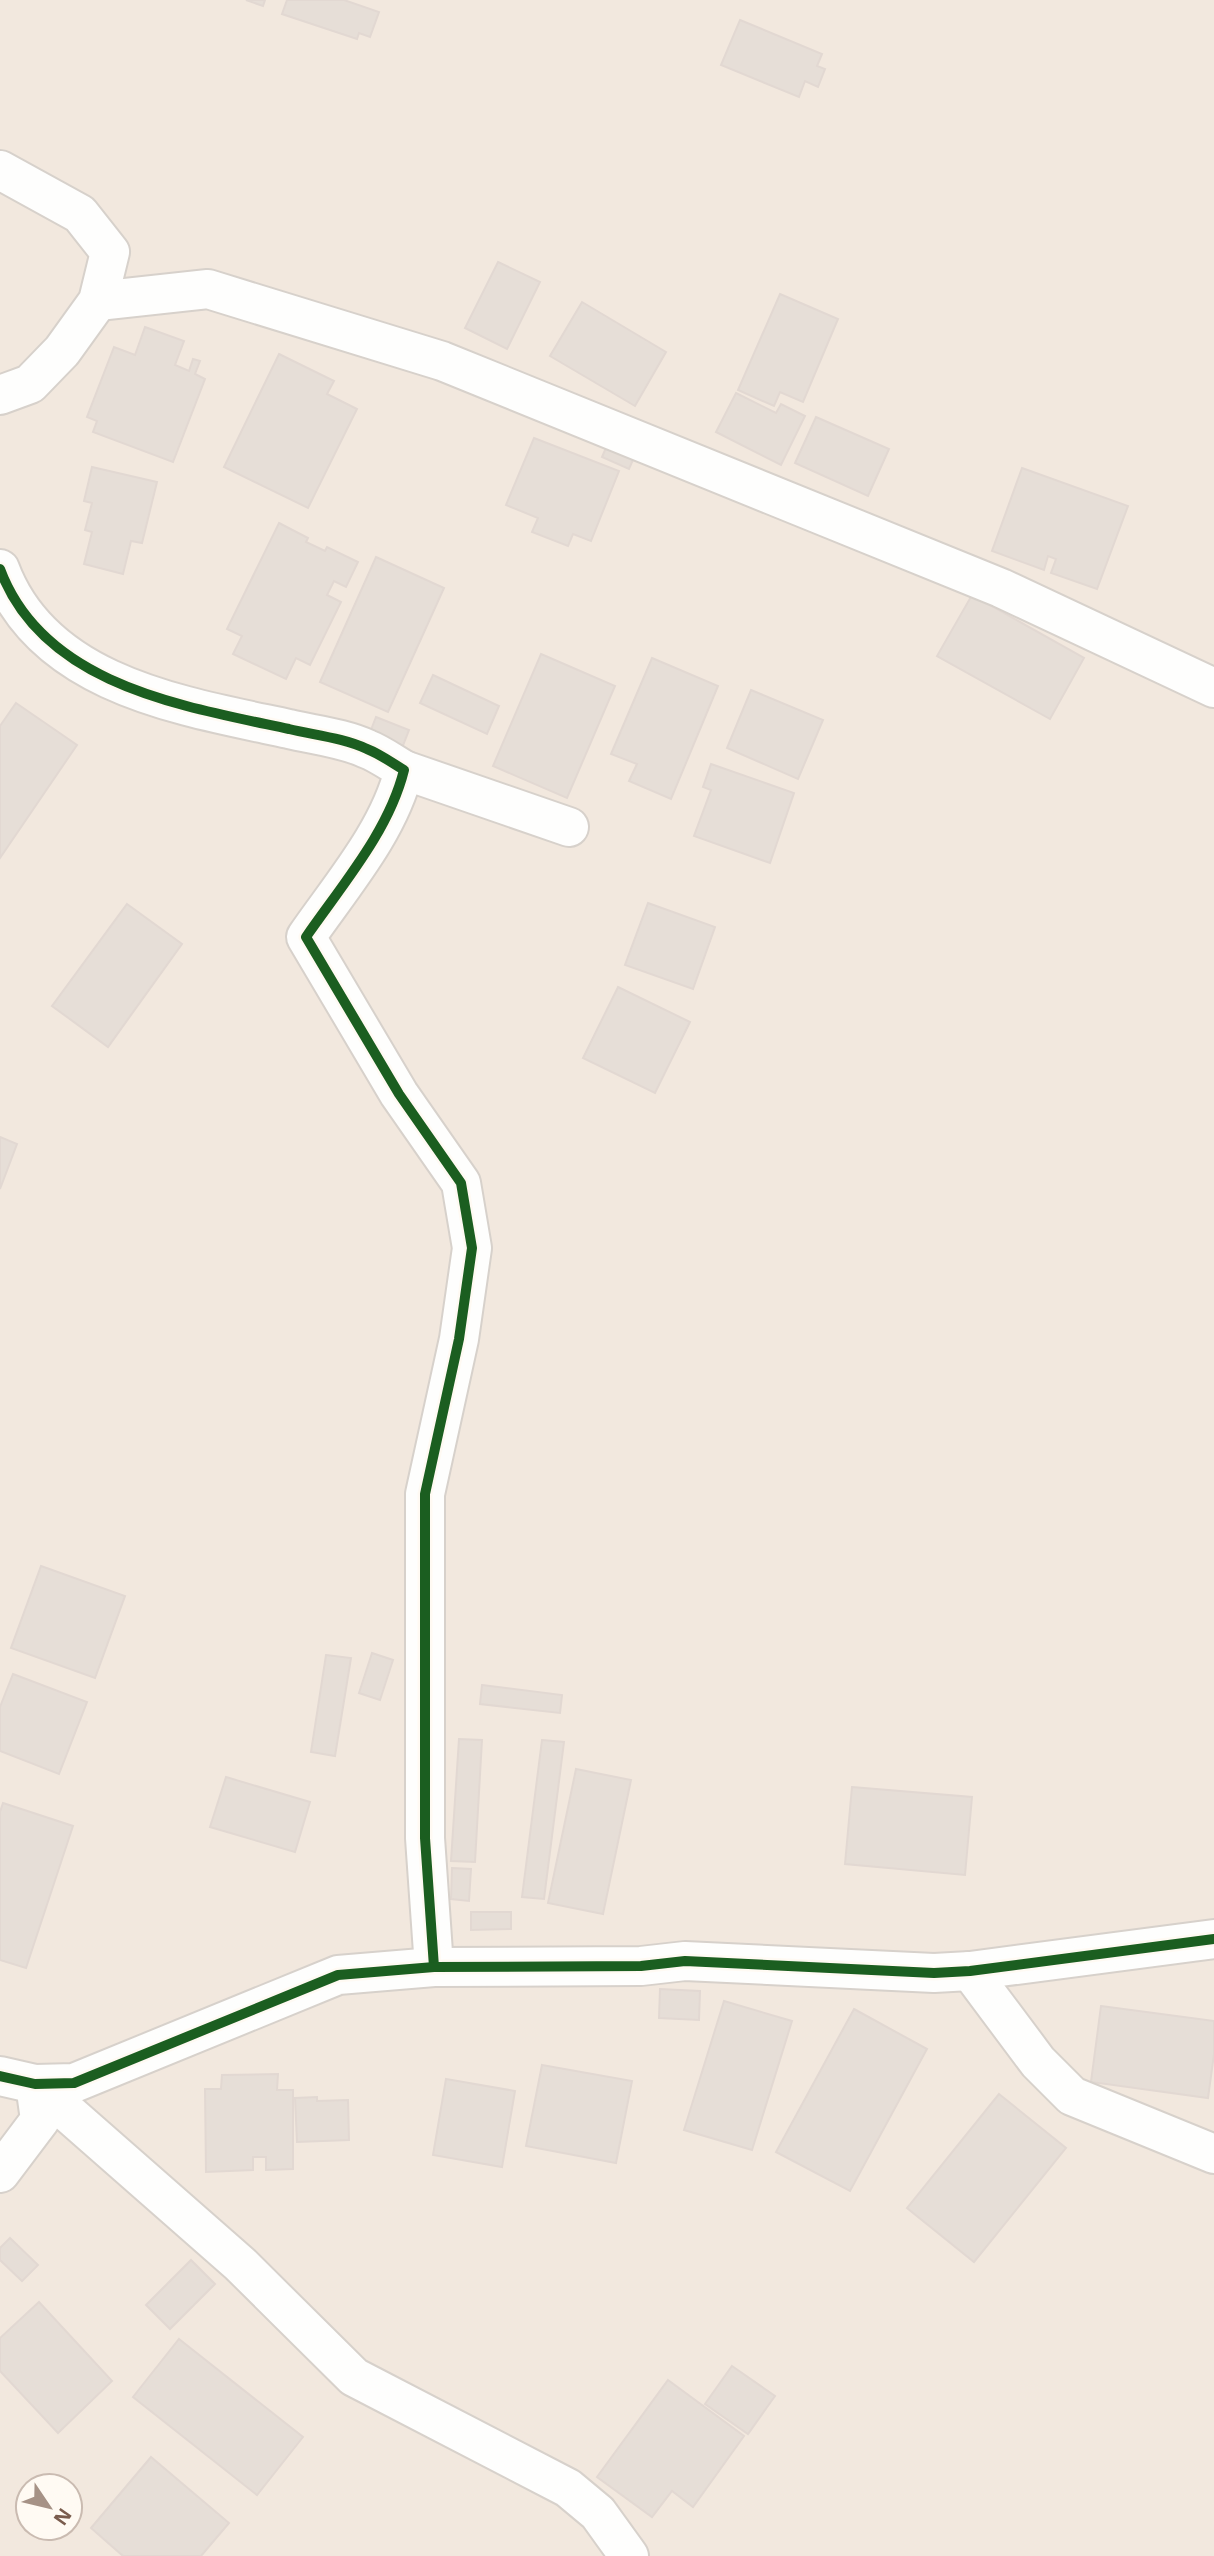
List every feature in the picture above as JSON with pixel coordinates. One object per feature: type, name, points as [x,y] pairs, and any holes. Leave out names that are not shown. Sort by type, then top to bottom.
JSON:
[{"type":"street","points":[[0,170],[80,214],[110,252],[98,300],[62,351],[30,384],[0,395]]},
{"type":"street","points":[[98,300],[208,289],[442,361],[1001,588],[1214,688]]},
{"type":"street","points":[[0,569],[9,592],[53,647],[127,688],[198,709],[367,748],[404,770],[569,827]]},
{"type":"street","points":[[404,770],[398,796],[372,840],[306,937],[399,1094],[461,1183],[472,1248],[459,1339],[425,1494],[425,1838],[434,1967]]},
{"type":"street","points":[[18,2080],[75,2083],[338,1975],[434,1967],[641,1966],[685,1961],[934,1973],[970,1972],[1214,1940]]},
{"type":"street","points":[[970,1972],[1038,2062],[1072,2096],[1214,2154]]},
{"type":"street","points":[[0,2173],[40,2120],[18,2080]]},
{"type":"street","points":[[18,2080],[240,2264],[354,2377],[568,2488],[598,2513],[629,2556]]},
{"type":"shaded area","points":[[0,0],[1214,0],[1214,2556],[0,2556]]},
{"type":"building","points":[[246,0],[265,0],[263,6]]},
{"type":"building","points":[[287,0],[344,0],[379,12],[370,37],[359,33],[357,39],[282,14]]},
{"type":"building","points":[[740,20],[822,54],[817,66],[825,69],[818,87],[805,81],[799,97],[721,65]]},
{"type":"building","points":[[498,262],[540,282],[507,349],[465,328]]},
{"type":"building","points":[[780,294],[838,319],[803,402],[780,392],[774,406],[738,390]]},
{"type":"building","points":[[582,302],[666,352],[635,406],[550,356]]},
{"type":"building","points":[[145,327],[184,341],[175,365],[189,371],[193,359],[200,361],[195,374],[205,379],[173,462],[93,432],[97,421],[87,417],[114,347],[135,355]]},
{"type":"building","points":[[279,354],[334,381],[327,394],[357,409],[308,508],[224,467]]},
{"type":"building","points":[[736,393],[776,413],[781,404],[805,416],[781,465],[716,432]]},
{"type":"building","points":[[816,417],[889,449],[868,496],[795,463]]},
{"type":"building","points":[[612,434],[639,446],[629,469],[602,457]]},
{"type":"building","points":[[534,438],[619,471],[591,541],[573,534],[568,546],[532,532],[538,518],[506,505]]},
{"type":"building","points":[[92,467],[157,482],[142,543],[131,541],[123,574],[84,564],[92,532],[85,530],[92,503],[84,501]]},
{"type":"building","points":[[1022,468],[1128,506],[1097,589],[1051,573],[1056,559],[1048,556],[1044,570],[992,551]]},
{"type":"building","points":[[279,523],[308,538],[306,542],[325,551],[327,547],[358,562],[346,587],[334,581],[327,595],[341,602],[310,665],[296,658],[286,679],[233,654],[242,636],[227,629]]},
{"type":"building","points":[[376,557],[444,588],[388,712],[320,682]]},
{"type":"building","points":[[972,595],[1084,658],[1050,719],[937,656]]},
{"type":"building","points":[[541,654],[615,686],[567,798],[493,766]]},
{"type":"building","points":[[652,658],[718,686],[671,799],[629,781],[637,764],[611,754]]},
{"type":"building","points":[[433,675],[499,706],[487,734],[420,703]]},
{"type":"building","points":[[751,690],[823,720],[798,779],[727,748]]},
{"type":"building","points":[[16,703],[77,745],[0,858],[0,726]]},
{"type":"building","points":[[376,717],[409,730],[402,748],[369,735]]},
{"type":"building","points":[[711,764],[794,793],[770,863],[694,836],[711,790],[703,787]]},
{"type":"building","points":[[648,903],[715,927],[693,989],[625,965]]},
{"type":"building","points":[[127,904],[182,944],[108,1047],[52,1006]]},
{"type":"building","points":[[618,987],[690,1022],[655,1093],[583,1058]]},
{"type":"building","points":[[0,1137],[17,1144],[0,1189]]},
{"type":"building","points":[[41,1566],[125,1596],[95,1678],[11,1648]]},
{"type":"building","points":[[372,1653],[393,1660],[380,1700],[359,1693]]},
{"type":"building","points":[[326,1655],[351,1658],[335,1756],[311,1752]]},
{"type":"building","points":[[13,1674],[87,1702],[59,1774],[0,1751],[0,1707]]},
{"type":"building","points":[[482,1685],[562,1695],[560,1713],[480,1704]]},
{"type":"building","points":[[459,1739],[482,1740],[475,1862],[451,1861]]},
{"type":"building","points":[[542,1740],[564,1742],[544,1899],[522,1897]]},
{"type":"building","points":[[576,1769],[631,1780],[603,1914],[548,1903]]},
{"type":"building","points":[[226,1777],[310,1802],[295,1852],[210,1827]]},
{"type":"building","points":[[852,1787],[972,1797],[965,1875],[845,1864]]},
{"type":"building","points":[[3,1803],[73,1826],[26,1968],[0,1960],[0,1812]]},
{"type":"building","points":[[452,1868],[471,1869],[469,1901],[451,1899]]},
{"type":"building","points":[[471,1912],[511,1912],[511,1929],[471,1930]]},
{"type":"building","points":[[660,1989],[700,1991],[699,2020],[659,2018]]},
{"type":"building","points":[[724,2001],[792,2021],[752,2150],[684,2130]]},
{"type":"building","points":[[1101,2006],[1214,2021],[1214,2054],[1208,2098],[1091,2082]]},
{"type":"building","points":[[854,2009],[927,2049],[850,2191],[776,2152]]},
{"type":"building","points":[[542,2065],[632,2081],[616,2163],[526,2146]]},
{"type":"building","points":[[278,2074],[277,2090],[293,2090],[293,2169],[266,2170],[266,2157],[253,2157],[253,2170],[206,2172],[205,2089],[221,2089],[222,2075]]},
{"type":"building","points":[[446,2079],[515,2091],[502,2167],[433,2155]]},
{"type":"building","points":[[999,2094],[1066,2148],[974,2262],[907,2208]]},
{"type":"building","points":[[317,2097],[317,2101],[348,2100],[349,2140],[297,2142],[295,2098]]},
{"type":"building","points":[[10,2238],[38,2265],[22,2281],[0,2260],[0,2248]]},
{"type":"building","points":[[191,2260],[215,2284],[170,2329],[146,2305]]},
{"type":"building","points":[[39,2302],[112,2381],[58,2433],[0,2371],[0,2338]]},
{"type":"building","points":[[179,2339],[303,2437],[257,2495],[133,2397]]},
{"type":"building","points":[[732,2366],[775,2396],[748,2434],[705,2404]]},
{"type":"building","points":[[668,2380],[744,2436],[693,2507],[672,2491],[652,2517],[597,2477]]},
{"type":"building","points":[[151,2457],[229,2523],[201,2556],[123,2556],[91,2528]]},
{"type":"cycle path","points":[[0,569],[20,608],[48,640],[82,665],[120,684],[205,711],[349,742],[377,753],[404,770],[397,793],[376,836],[306,937],[399,1094],[461,1183],[472,1248],[459,1339],[425,1494],[425,1838],[434,1967]]},
{"type":"cycle path","points":[[0,2076],[35,2084],[74,2083],[338,1975],[434,1967],[641,1966],[685,1961],[934,1973],[970,1971],[1214,1939]]}]
